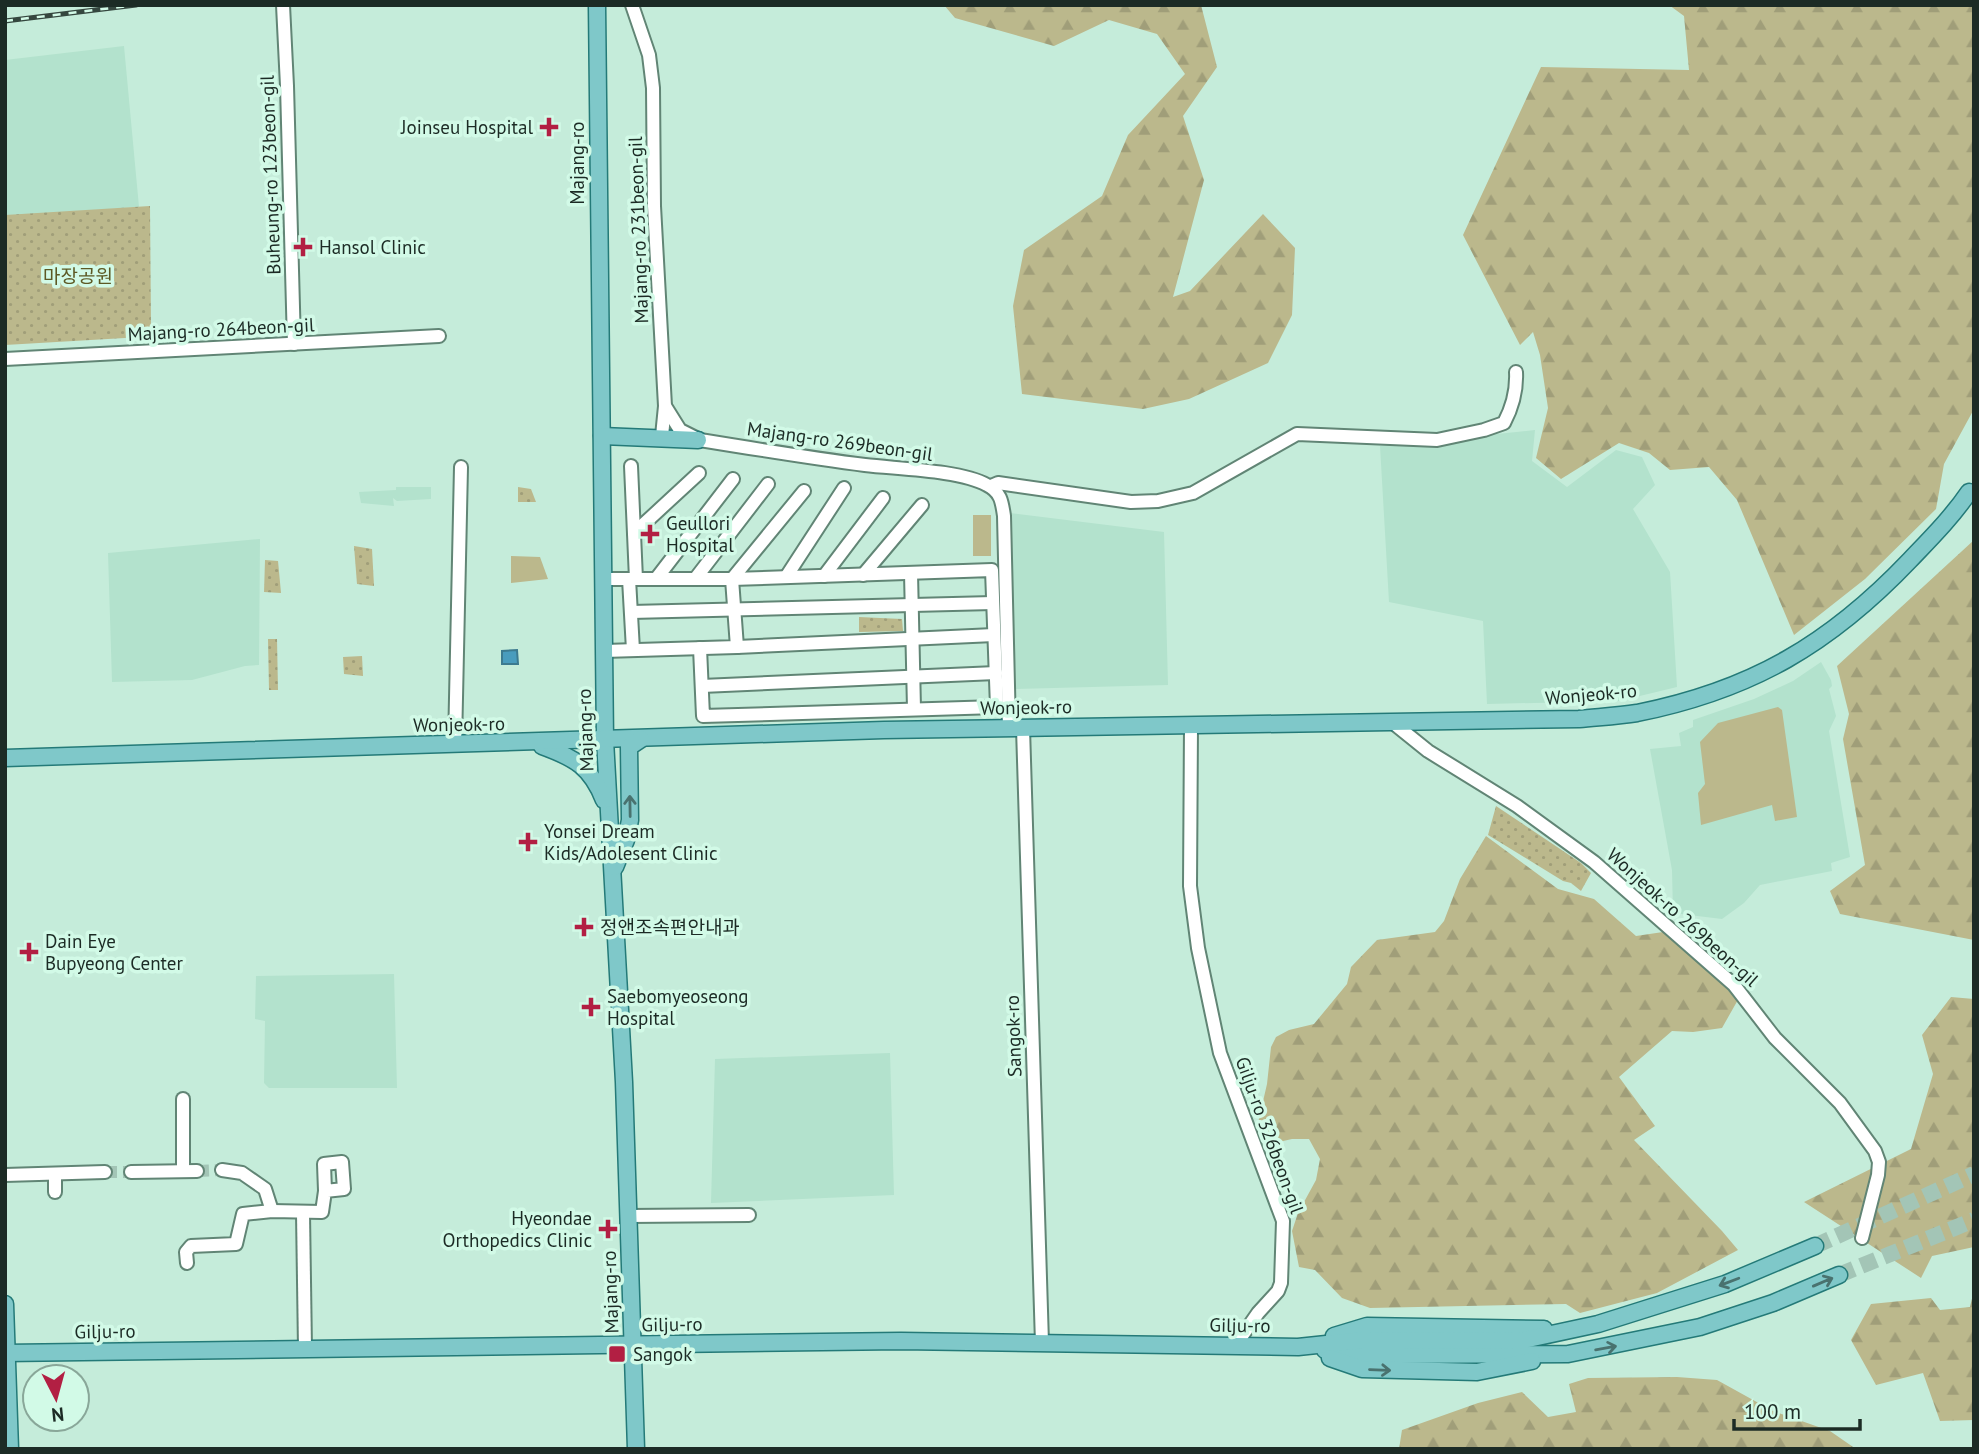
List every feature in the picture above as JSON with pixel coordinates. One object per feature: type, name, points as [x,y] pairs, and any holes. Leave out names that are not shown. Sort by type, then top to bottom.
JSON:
[{"type":"main road","name":"Majang-ro","points":[[597,5],[605,740],[624,1082],[636,1449]]},
{"type":"main road","points":[[602,436],[662,436],[698,440]]},
{"type":"main road","name":"Wonjeok-ro","points":[[5,758],[1016,728],[1579,719],[1635,713],[1699,698],[1765,673],[1817,643],[1885,586],[1953,515],[1969,492]]},
{"type":"main road","points":[[614,872],[630,820],[629,747],[641,738]]},
{"type":"main road","points":[[533,743],[564,754],[582,765],[596,780],[609,812]]},
{"type":"main road","points":[[1298,1347],[1367,1326],[1570,1330],[1598,1324],[1725,1284],[1815,1246]]},
{"type":"main road","points":[[1298,1347],[1362,1369],[1477,1372],[1700,1327],[1773,1303],[1839,1275]]},
{"type":"main road","points":[[5,1304],[10,1449]]},
{"type":"main road","name":"Gilju-ro","points":[[6,1353],[901,1341],[1298,1347]]},
{"type":"street","name":"Buheung-ro 123beon-gil","points":[[283,5],[288,86],[294,344]]},
{"type":"street","name":"Majang-ro 231beon-gil","points":[[632,5],[649,55],[653,88],[654,206],[665,406],[662,436]]},
{"type":"street","name":"Majang-ro 264beon-gil","points":[[5,359],[439,337]]},
{"type":"street","points":[[991,486],[998,483],[1131,502],[1158,500],[1193,493],[1297,434],[1437,440],[1484,430],[1504,423],[1512,408],[1517,388],[1516,372]]},
{"type":"street","points":[[665,406],[680,430],[698,440]]},
{"type":"street","name":"Majang-ro 269beon-gil","points":[[698,440],[977,480],[991,486]]},
{"type":"street","points":[[631,466],[634,533],[631,612],[633,650]]},
{"type":"street","points":[[455,744],[461,467]]},
{"type":"street","points":[[634,533],[699,473]]},
{"type":"street","points":[[656,579],[733,480]]},
{"type":"street","points":[[695,579],[768,484]]},
{"type":"street","name":"Sangok-ro","points":[[991,486],[1002,498],[1004,516],[1016,728],[1042,1343]]},
{"type":"street","points":[[786,577],[844,488]]},
{"type":"street","points":[[737,647],[732,579],[804,491]]},
{"type":"street","points":[[824,576],[883,498]]},
{"type":"street","points":[[863,575],[922,505]]},
{"type":"street","points":[[604,579],[732,579],[992,570],[997,706],[703,716],[700,648]]},
{"type":"street","points":[[911,573],[914,709]]},
{"type":"street","points":[[631,612],[993,603]]},
{"type":"street","points":[[604,651],[994,635]]},
{"type":"street","points":[[702,686],[996,673]]},
{"type":"street","name":"Wonjeok-ro 269beon-gil","points":[[1392,722],[1428,751],[1517,806],[1594,862],[1734,985],[1775,1038],[1840,1103],[1875,1151],[1879,1162],[1878,1175],[1862,1238]]},
{"type":"street","name":"Gilju-ro 326beon-gil","points":[[1191,726],[1190,887],[1198,948],[1220,1053],[1283,1221],[1282,1276],[1278,1291],[1258,1313],[1235,1346]]},
{"type":"street","points":[[183,1099],[183,1170]]},
{"type":"street","points":[[222,1170],[242,1173],[265,1189],[271,1211]]},
{"type":"street","points":[[131,1172],[197,1171]]},
{"type":"street","points":[[5,1175],[105,1172]]},
{"type":"street","points":[[55,1174],[55,1192]]},
{"type":"street","points":[[187,1263],[186,1252],[191,1246],[236,1244],[243,1214],[271,1211],[323,1212],[325,1191]]},
{"type":"street","points":[[303,1213],[305,1349]]},
{"type":"street","points":[[628,1216],[749,1215]]},
{"type":"shaded area","points":[[124,46],[139,207],[5,216],[5,60]]},
{"type":"shaded area","points":[[1535,430],[1532,461],[1567,487],[1616,450],[1642,457],[1655,485],[1633,509],[1670,572],[1677,687],[1619,701],[1487,704],[1483,621],[1389,602],[1380,446]]},
{"type":"shaded area","points":[[396,487],[431,487],[431,499],[397,501],[393,498],[394,506],[361,503],[359,492],[396,490]]},
{"type":"shaded area","points":[[1010,513],[1164,532],[1168,685],[1016,689]]},
{"type":"shaded area","points":[[260,539],[259,665],[192,680],[112,682],[108,553]]},
{"type":"shaded area","points":[[1821,662],[1832,686],[1829,689],[1836,716],[1829,731],[1850,857],[1831,863],[1832,871],[1760,885],[1744,903],[1722,919],[1673,913],[1672,870],[1650,749],[1681,746],[1679,733],[1693,727],[1693,720],[1754,699],[1793,681]]},
{"type":"shaded area","points":[[394,974],[397,1088],[269,1088],[264,1083],[265,1021],[255,1019],[256,976]]},
{"type":"shaded area","points":[[890,1053],[894,1195],[711,1203],[715,1059]]},
{"type":"green space","points":[[944,5],[1201,5],[1217,67],[1183,116],[1204,180],[1173,297],[1190,291],[1263,214],[1295,248],[1292,315],[1268,363],[1189,399],[1143,409],[1022,394],[1013,306],[1024,250],[1102,196],[1128,135],[1185,74],[1157,34],[1109,20],[1054,46],[955,18]]},
{"type":"green space","points":[[1669,5],[1974,5],[1974,409],[1944,464],[1936,509],[1865,579],[1794,635],[1737,500],[1709,467],[1670,470],[1649,453],[1619,443],[1561,479],[1536,458],[1548,408],[1540,355],[1533,332],[1520,345],[1463,235],[1541,67],[1689,70],[1684,16]]},
{"type":"green space","name":"마장공원","points":[[150,206],[151,328],[142,337],[5,345],[5,215]]},
{"type":"green space","points":[[518,487],[531,489],[536,502],[518,502]]},
{"type":"green space","points":[[973,515],[991,515],[991,556],[973,556]]},
{"type":"green space","points":[[1974,540],[1974,940],[1840,914],[1830,891],[1865,865],[1843,739],[1849,714],[1837,666]]},
{"type":"green space","points":[[354,546],[372,549],[374,586],[357,584]]},
{"type":"green space","points":[[511,556],[540,557],[548,579],[511,583]]},
{"type":"green space","points":[[265,560],[278,561],[281,593],[264,592]]},
{"type":"green space","points":[[859,617],[902,619],[903,631],[859,632]]},
{"type":"green space","points":[[268,639],[277,639],[278,690],[269,690]]},
{"type":"green space","points":[[362,656],[363,676],[344,674],[343,657]]},
{"type":"green space","points":[[1778,707],[1782,710],[1797,817],[1775,821],[1772,805],[1701,825],[1698,793],[1705,784],[1700,742],[1718,723]]},
{"type":"green space","points":[[1496,806],[1581,863],[1591,873],[1581,891],[1488,835]]},
{"type":"green space","points":[[1486,836],[1558,889],[1594,899],[1636,936],[1663,932],[1739,998],[1722,1028],[1693,1032],[1672,1031],[1619,1077],[1655,1126],[1634,1140],[1738,1250],[1657,1293],[1580,1313],[1566,1304],[1370,1308],[1342,1298],[1315,1270],[1299,1267],[1292,1231],[1298,1213],[1316,1180],[1320,1159],[1309,1139],[1292,1139],[1265,1145],[1258,1123],[1267,1084],[1271,1047],[1276,1037],[1289,1030],[1314,1024],[1347,984],[1351,967],[1377,940],[1435,932],[1444,921],[1460,879]]},
{"type":"green space","points":[[1951,997],[1974,999],[1974,1247],[1932,1256],[1921,1278],[1804,1202],[1911,1149],[1933,1074],[1922,1035]]},
{"type":"green space","points":[[1974,1290],[1974,1420],[1940,1421],[1923,1373],[1876,1385],[1851,1340],[1871,1304],[1931,1298],[1940,1310],[1970,1307]]},
{"type":"green space","points":[[1677,1377],[1717,1380],[1773,1411],[1830,1431],[1856,1449],[1399,1449],[1402,1430],[1478,1403],[1522,1392],[1548,1417],[1576,1412],[1569,1384],[1588,1378]]},
{"type":"water","points":[[517,650],[518,664],[502,664],[502,651]]},
{"type":"tunnel","points":[[197,1171],[222,1170]]},
{"type":"tunnel","points":[[105,1172],[131,1172]]},
{"type":"tunnel","points":[[1815,1246],[1974,1174]]},
{"type":"tunnel","points":[[1839,1275],[1974,1220]]},
{"type":"railway","points":[[5,21],[136,5]]},
{"type":"place","name":"Joinseu Hospital","points":[[549,127]]},
{"type":"place","name":"Hansol Clinic","points":[[303,247]]},
{"type":"place","name":"Geullori Hospital","points":[[650,534]]},
{"type":"place","name":"Yonsei Dream Kids/Adolesent Clinic","points":[[528,842]]},
{"type":"place","name":"정앤조속편안내과","points":[[584,927]]},
{"type":"place","name":"Dain Eye Bupyeong Center","points":[[29,952]]},
{"type":"place","name":"Saebomyeoseong Hospital","points":[[591,1007]]},
{"type":"place","name":"Hyeondae Orthopedics Clinic","points":[[608,1229]]},
{"type":"place","name":"Sangok","points":[[617,1354]]}]
